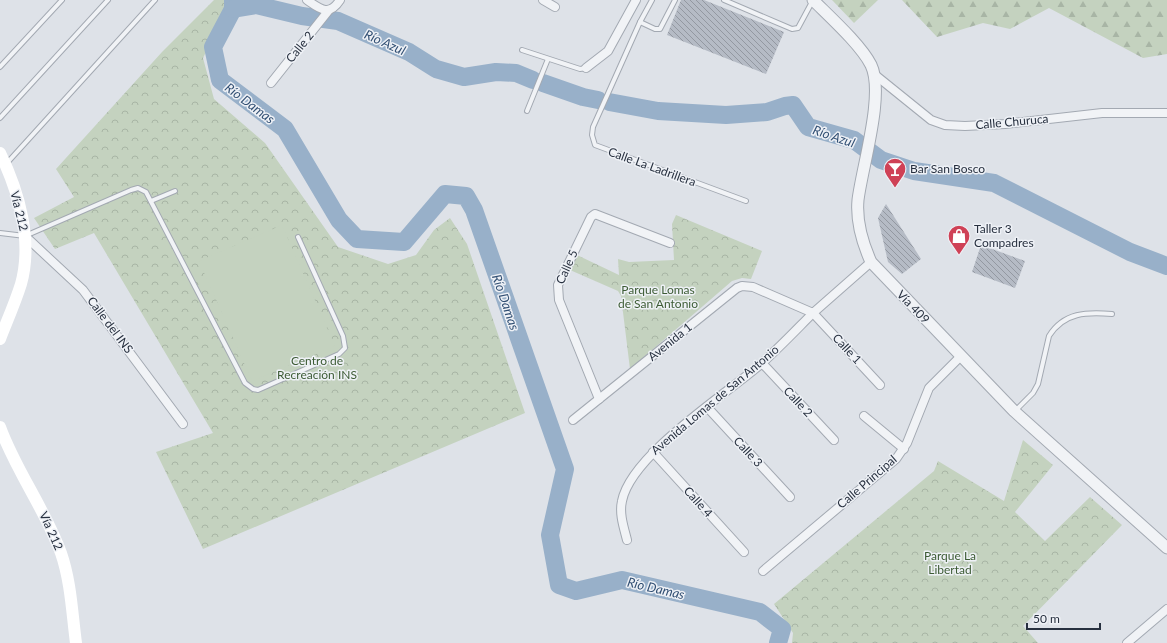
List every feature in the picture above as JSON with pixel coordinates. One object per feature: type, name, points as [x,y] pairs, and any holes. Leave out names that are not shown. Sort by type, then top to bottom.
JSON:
[{"type":"main road","name":"Vía 212","points":[[0,153],[6,164],[20,208],[25,236],[25,258],[21,283],[0,339]]},
{"type":"main road","name":"Vía 212","points":[[0,427],[48,523],[61,554],[70,587],[76,643]]},
{"type":"street","points":[[307,0],[328,12]]},
{"type":"street","name":"Calle 2","points":[[270,83],[328,12],[340,0]]},
{"type":"street","points":[[543,0],[555,7]]},
{"type":"street","points":[[586,68],[608,51],[636,0]]},
{"type":"street","name":"Vía 409","points":[[813,0],[862,52],[874,74],[875,97],[858,201],[858,220],[862,240],[871,262],[1014,411],[1167,548]]},
{"type":"street","name":"Calle Churuca","points":[[874,74],[931,120],[945,125],[965,126],[1005,124],[1102,113],[1167,113]]},
{"type":"street","name":"Calle 5","points":[[599,399],[559,300],[558,285],[590,217],[595,214],[670,243]]},
{"type":"street","name":"Calle del INS","points":[[25,236],[84,290],[183,424]]},
{"type":"street","points":[[813,313],[871,262]]},
{"type":"street","name":"Avenida 1","points":[[573,420],[742,286],[753,286],[813,313]]},
{"type":"street","name":"Avenida Lomas de San Antonio","points":[[627,540],[622,516],[622,501],[635,474],[653,452],[762,363],[813,313]]},
{"type":"street","name":"Calle 1","points":[[813,313],[880,385]]},
{"type":"street","name":"Calle Principal","points":[[763,572],[896,459],[904,449],[929,388],[961,356]]},
{"type":"street","name":"Calle 2","points":[[762,363],[834,440]]},
{"type":"street","name":"Calle 3","points":[[707,407],[790,497]]},
{"type":"street","points":[[864,416],[904,449]]},
{"type":"street","name":"Calle 4","points":[[653,452],[744,552]]},
{"type":"street","points":[[1127,643],[1167,610]]},
{"type":"lane","points":[[0,67],[62,0]]},
{"type":"lane","points":[[0,118],[108,0]]},
{"type":"lane","points":[[6,164],[155,0]]},
{"type":"lane","name":"Calle La Ladrillera","points":[[652,0],[640,22],[593,127],[592,135],[595,146],[746,201]]},
{"type":"lane","points":[[640,22],[655,29],[660,29],[675,0]]},
{"type":"lane","points":[[724,0],[792,29],[798,28],[813,0]]},
{"type":"lane","points":[[522,50],[580,69],[586,68]]},
{"type":"lane","points":[[527,111],[548,59]]},
{"type":"lane","points":[[0,233],[25,236],[131,190],[143,190],[151,201],[246,383],[253,389],[258,390],[333,357],[345,348],[343,336],[298,237]]},
{"type":"lane","points":[[151,201],[175,191]]},
{"type":"lane","points":[[1014,411],[1033,393],[1038,384],[1049,336],[1053,330],[1070,317],[1081,313],[1112,314]]},
{"type":"green space","name":"Centro de Recreación INS","points":[[214,0],[227,0],[228,7],[203,58],[214,99],[265,143],[338,247],[388,264],[416,255],[434,230],[450,218],[467,244],[525,413],[203,549],[156,452],[213,433],[94,233],[55,249],[34,218],[74,197],[56,169],[162,52]]},
{"type":"green space","points":[[832,0],[878,0],[854,23]]},
{"type":"green space","points":[[902,0],[1167,0],[1167,54],[1143,58],[1049,8],[1010,29],[983,23],[937,37]]},
{"type":"green space","name":"Parque Lomas de San Antonio","points":[[676,215],[762,251],[751,279],[742,278],[732,281],[630,369],[621,296],[618,291],[570,270],[577,255],[619,275],[618,259],[629,262],[674,260],[672,224]]},
{"type":"green space","points":[[282,225],[335,346],[252,381],[199,261]]},
{"type":"green space","name":"Parque La Libertad","points":[[1023,440],[1053,465],[1015,512],[1045,541],[1090,497],[1122,525],[1023,626],[1038,643],[792,643],[793,633],[774,604],[934,471],[938,461],[1004,501]]},
{"type":"building","points":[[681,0],[704,0],[784,32],[766,74],[667,35]]},
{"type":"building","points":[[886,204],[921,259],[902,274],[888,262],[878,218]]},
{"type":"building","points":[[981,245],[1025,261],[1015,288],[972,272]]},
{"type":"waterway","name":"Río Damas","points":[[233,0],[233,9],[213,47],[220,80],[285,129],[339,220],[357,239],[404,242],[445,194],[466,196],[474,210],[565,469],[550,535],[559,585],[576,591],[622,580],[760,612],[782,629],[778,643]]},
{"type":"waterway","name":"Río Azul","points":[[233,9],[256,5],[302,16],[338,21],[409,52],[436,69],[464,77],[496,72],[516,73],[533,80]]},
{"type":"waterway","name":"Río Azul","points":[[543,83],[583,97],[598,100]]},
{"type":"waterway","name":"Río Azul","points":[[609,102],[658,111],[726,115],[767,112],[793,105],[808,127],[854,140],[881,160],[914,171],[994,183],[1130,252],[1167,266]]},
{"type":"place","name":"Bar San Bosco","points":[[895,188]]},
{"type":"place","name":"Taller 3 Compadres","points":[[959,256]]}]
